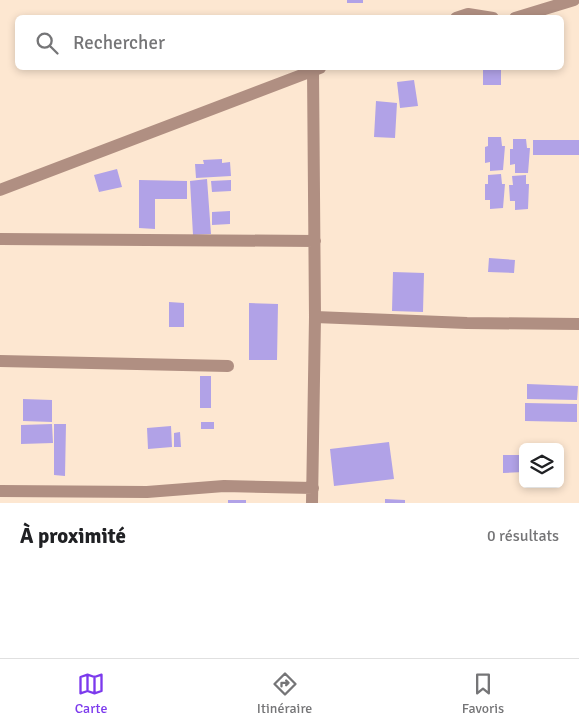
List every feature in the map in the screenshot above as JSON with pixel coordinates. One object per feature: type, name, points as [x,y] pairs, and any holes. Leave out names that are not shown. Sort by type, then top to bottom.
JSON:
[{"type":"street","points":[[525,15],[574,0]]},
{"type":"street","points":[[0,190],[313,70]]},
{"type":"street","points":[[312,503],[316,317],[316,70]]},
{"type":"street","points":[[0,239],[315,241]]},
{"type":"street","points":[[316,317],[467,323],[579,324]]},
{"type":"street","points":[[0,362],[228,366]]},
{"type":"street","points":[[0,491],[147,492],[224,486],[312,488]]},
{"type":"building","points":[[347,0],[363,0],[363,3],[347,3]]},
{"type":"building","points":[[483,70],[501,70],[501,85],[483,85]]},
{"type":"building","points":[[414,80],[418,106],[400,108],[397,82]]},
{"type":"building","points":[[376,101],[397,103],[395,138],[374,137]]},
{"type":"building","points":[[488,137],[501,137],[502,146],[505,146],[503,170],[490,171],[490,162],[485,163],[485,147],[488,146]]},
{"type":"building","points":[[513,139],[526,139],[527,148],[530,148],[528,173],[515,173],[515,164],[510,165],[510,149],[513,149]]},
{"type":"building","points":[[533,140],[579,140],[579,155],[533,155]]},
{"type":"building","points":[[222,159],[222,163],[230,162],[231,176],[196,178],[195,164],[204,164],[203,160]]},
{"type":"building","points":[[117,169],[122,187],[99,192],[94,175]]},
{"type":"building","points":[[501,174],[502,184],[505,184],[503,208],[490,209],[490,200],[485,200],[485,184],[488,184],[488,175]]},
{"type":"building","points":[[526,175],[526,184],[529,184],[528,209],[515,210],[515,201],[510,201],[509,185],[513,185],[512,176]]},
{"type":"building","points":[[207,179],[211,234],[193,235],[190,181]]},
{"type":"building","points":[[139,180],[187,181],[187,199],[155,199],[155,229],[139,228]]},
{"type":"building","points":[[231,180],[231,191],[212,192],[211,181]]},
{"type":"building","points":[[230,211],[230,224],[212,225],[212,212]]},
{"type":"building","points":[[489,258],[515,260],[514,273],[488,272]]},
{"type":"building","points":[[393,272],[424,273],[423,312],[392,311]]},
{"type":"building","points":[[169,302],[184,303],[184,327],[169,327]]},
{"type":"building","points":[[249,303],[278,304],[277,360],[249,360]]},
{"type":"building","points":[[200,376],[211,376],[211,408],[200,408]]},
{"type":"building","points":[[527,384],[578,386],[577,400],[527,399]]},
{"type":"building","points":[[23,399],[52,400],[52,422],[23,421]]},
{"type":"building","points":[[525,403],[577,404],[577,422],[525,421]]},
{"type":"building","points":[[201,422],[214,422],[214,429],[201,429]]},
{"type":"building","points":[[52,424],[53,443],[21,444],[21,425]]},
{"type":"building","points":[[54,424],[66,424],[65,476],[54,475]]},
{"type":"building","points":[[171,426],[172,447],[148,449],[147,428]]},
{"type":"building","points":[[180,432],[181,447],[174,447],[174,433]]},
{"type":"building","points":[[389,442],[394,479],[334,486],[330,449]]},
{"type":"building","points":[[503,455],[519,455],[519,472],[503,473]]},
{"type":"building","points":[[385,499],[405,500],[405,503],[385,503]]},
{"type":"building","points":[[228,500],[246,500],[246,503],[228,503]]}]
